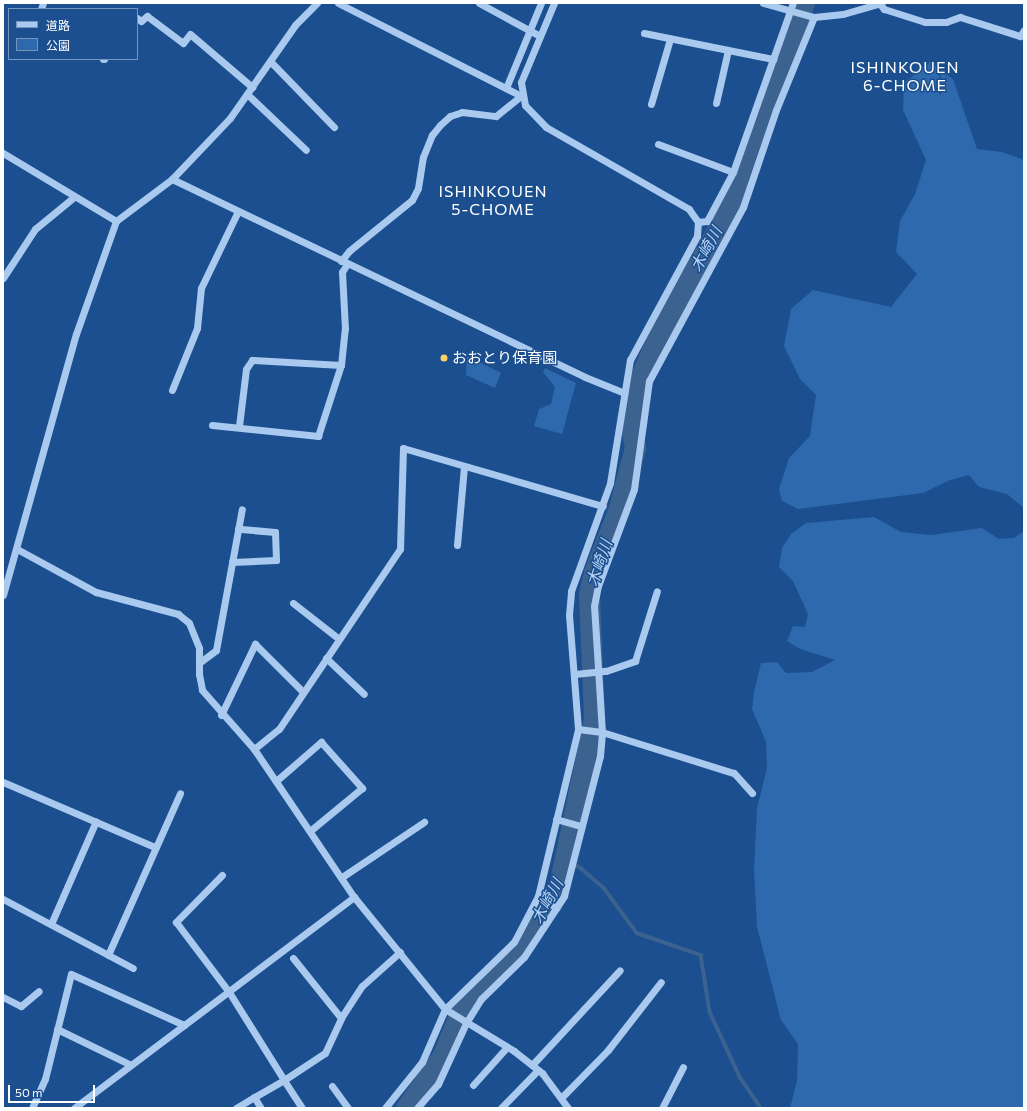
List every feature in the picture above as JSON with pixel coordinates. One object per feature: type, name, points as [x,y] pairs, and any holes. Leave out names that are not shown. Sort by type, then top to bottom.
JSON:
[{"type":"street","points":[[3,595],[76,334],[116,221],[172,180],[230,118],[295,25],[317,3]]},
{"type":"street","points":[[338,3],[521,96]]},
{"type":"street","points":[[479,3],[540,36]]},
{"type":"street","points":[[506,88],[541,3]]},
{"type":"street","points":[[386,1108],[422,1062],[446,1009],[514,942],[538,896],[547,868],[556,819],[578,729],[575,674],[569,615],[577,569],[603,506],[610,483],[622,392],[630,360],[639,338],[697,236],[698,222],[689,209],[546,127],[534,118],[521,96],[521,82],[554,3]]},
{"type":"street","points":[[763,3],[814,17],[843,14],[880,3],[884,9],[925,22],[946,22],[960,17],[1023,36]]},
{"type":"street","points":[[698,222],[707,221],[733,172],[789,10],[793,3]]},
{"type":"street","points":[[138,19],[140,21],[147,16],[183,43],[190,34],[252,87]]},
{"type":"street","points":[[417,1108],[438,1084],[466,1023],[481,999],[524,958],[557,908],[571,873],[581,826],[600,756],[602,732],[594,606],[598,586],[634,489],[649,381],[743,207],[776,110],[814,17]]},
{"type":"street","points":[[644,33],[773,59]]},
{"type":"street","points":[[651,104],[670,39]]},
{"type":"street","points":[[716,103],[728,50]]},
{"type":"street","points":[[270,61],[334,128]]},
{"type":"street","points":[[247,94],[306,150]]},
{"type":"street","points":[[212,425],[239,426],[318,436],[341,365],[345,329],[342,272],[349,251],[412,200],[418,188],[423,158],[432,135],[440,124],[450,116],[462,112],[496,116],[521,96]]},
{"type":"street","points":[[658,144],[733,172]]},
{"type":"street","points":[[3,153],[116,221]]},
{"type":"street","points":[[172,180],[585,377],[622,392]]},
{"type":"street","points":[[3,278],[35,229],[74,197]]},
{"type":"street","points":[[172,390],[197,328],[201,288],[238,211]]},
{"type":"street","points":[[239,426],[246,369],[252,360],[341,365]]},
{"type":"street","points":[[254,749],[279,729],[400,549],[403,448],[603,506]]},
{"type":"street","points":[[457,545],[464,466]]},
{"type":"street","points":[[199,663],[216,650],[242,509]]},
{"type":"street","points":[[232,562],[276,560],[275,532],[238,529]]},
{"type":"street","points":[[17,549],[96,592],[178,614],[189,623],[195,634],[202,690],[221,716],[254,749],[311,830],[354,897],[446,1009],[466,1023],[507,1047],[535,1067],[562,1097],[568,1108]]},
{"type":"street","points":[[575,674],[599,670],[606,671],[635,661],[657,591]]},
{"type":"street","points":[[293,603],[339,639]]},
{"type":"street","points":[[221,716],[255,644],[303,692]]},
{"type":"street","points":[[326,658],[364,694]]},
{"type":"street","points":[[578,729],[602,732],[734,774],[752,793]]},
{"type":"street","points":[[276,781],[322,742],[362,788],[311,830]]},
{"type":"street","points":[[3,782],[155,847]]},
{"type":"street","points":[[108,955],[180,793]]},
{"type":"street","points":[[556,819],[581,826]]},
{"type":"street","points":[[51,924],[96,821]]},
{"type":"street","points":[[342,877],[424,822]]},
{"type":"street","points":[[222,875],[176,922],[229,992],[302,1108]]},
{"type":"street","points":[[538,896],[557,908]]},
{"type":"street","points":[[74,1108],[354,897]]},
{"type":"street","points":[[3,899],[133,968]]},
{"type":"street","points":[[236,1108],[284,1080],[325,1053],[341,1018],[362,986],[400,952]]},
{"type":"street","points":[[293,958],[341,1018]]},
{"type":"street","points":[[501,1108],[620,970]]},
{"type":"street","points":[[32,1108],[45,1079],[71,974],[184,1025]]},
{"type":"street","points":[[562,1097],[608,1050],[661,982]]},
{"type":"street","points":[[3,997],[21,1006],[39,991]]},
{"type":"street","points":[[57,1029],[131,1065]]},
{"type":"street","points":[[473,1085],[507,1047]]},
{"type":"street","points":[[662,1108],[683,1067]]},
{"type":"street","points":[[332,1086],[348,1108]]},
{"type":"street","points":[[254,1097],[261,1108]]},
{"type":"green space","points":[[930,62],[953,79],[977,149],[1002,152],[1024,160],[1024,508],[1007,494],[979,487],[969,475],[950,480],[923,493],[798,509],[782,501],[779,489],[789,458],[810,436],[816,395],[800,379],[784,346],[791,309],[813,290],[891,307],[917,274],[896,252],[900,221],[915,194],[926,160],[903,110],[904,83]]},
{"type":"green space","points":[[467,356],[501,373],[495,388],[466,375]]},
{"type":"green space","points":[[545,368],[576,383],[562,434],[534,426],[539,409],[551,404],[555,387],[543,372]]},
{"type":"green space","points":[[874,517],[901,532],[931,535],[982,528],[999,539],[1014,538],[1024,531],[1024,1108],[790,1108],[797,1081],[798,1044],[781,1020],[757,927],[754,869],[757,808],[767,768],[766,742],[752,709],[754,692],[761,663],[777,662],[786,673],[812,672],[835,660],[800,649],[787,641],[793,626],[805,627],[808,614],[793,581],[779,567],[782,548],[791,534],[806,523]]},
{"type":"waterway","name":"木崎川","points":[[406,1108],[443,1055],[462,1008],[519,951],[559,886],[594,718],[589,594],[594,572],[619,508],[635,447],[632,433],[641,376],[656,340],[714,236],[746,171],[804,3]]},
{"type":"waterway","points":[[565,860],[581,868],[604,888],[637,933],[701,955],[710,1012],[740,1077],[761,1108]]},
{"type":"place","name":"おおとり保育園","points":[[444,358]]},
{"type":"district","name":"ISHINKOUEN 6-CHOME","points":[[905,76]]},
{"type":"district","name":"ISHINKOUEN 5-CHOME","points":[[493,200]]}]
